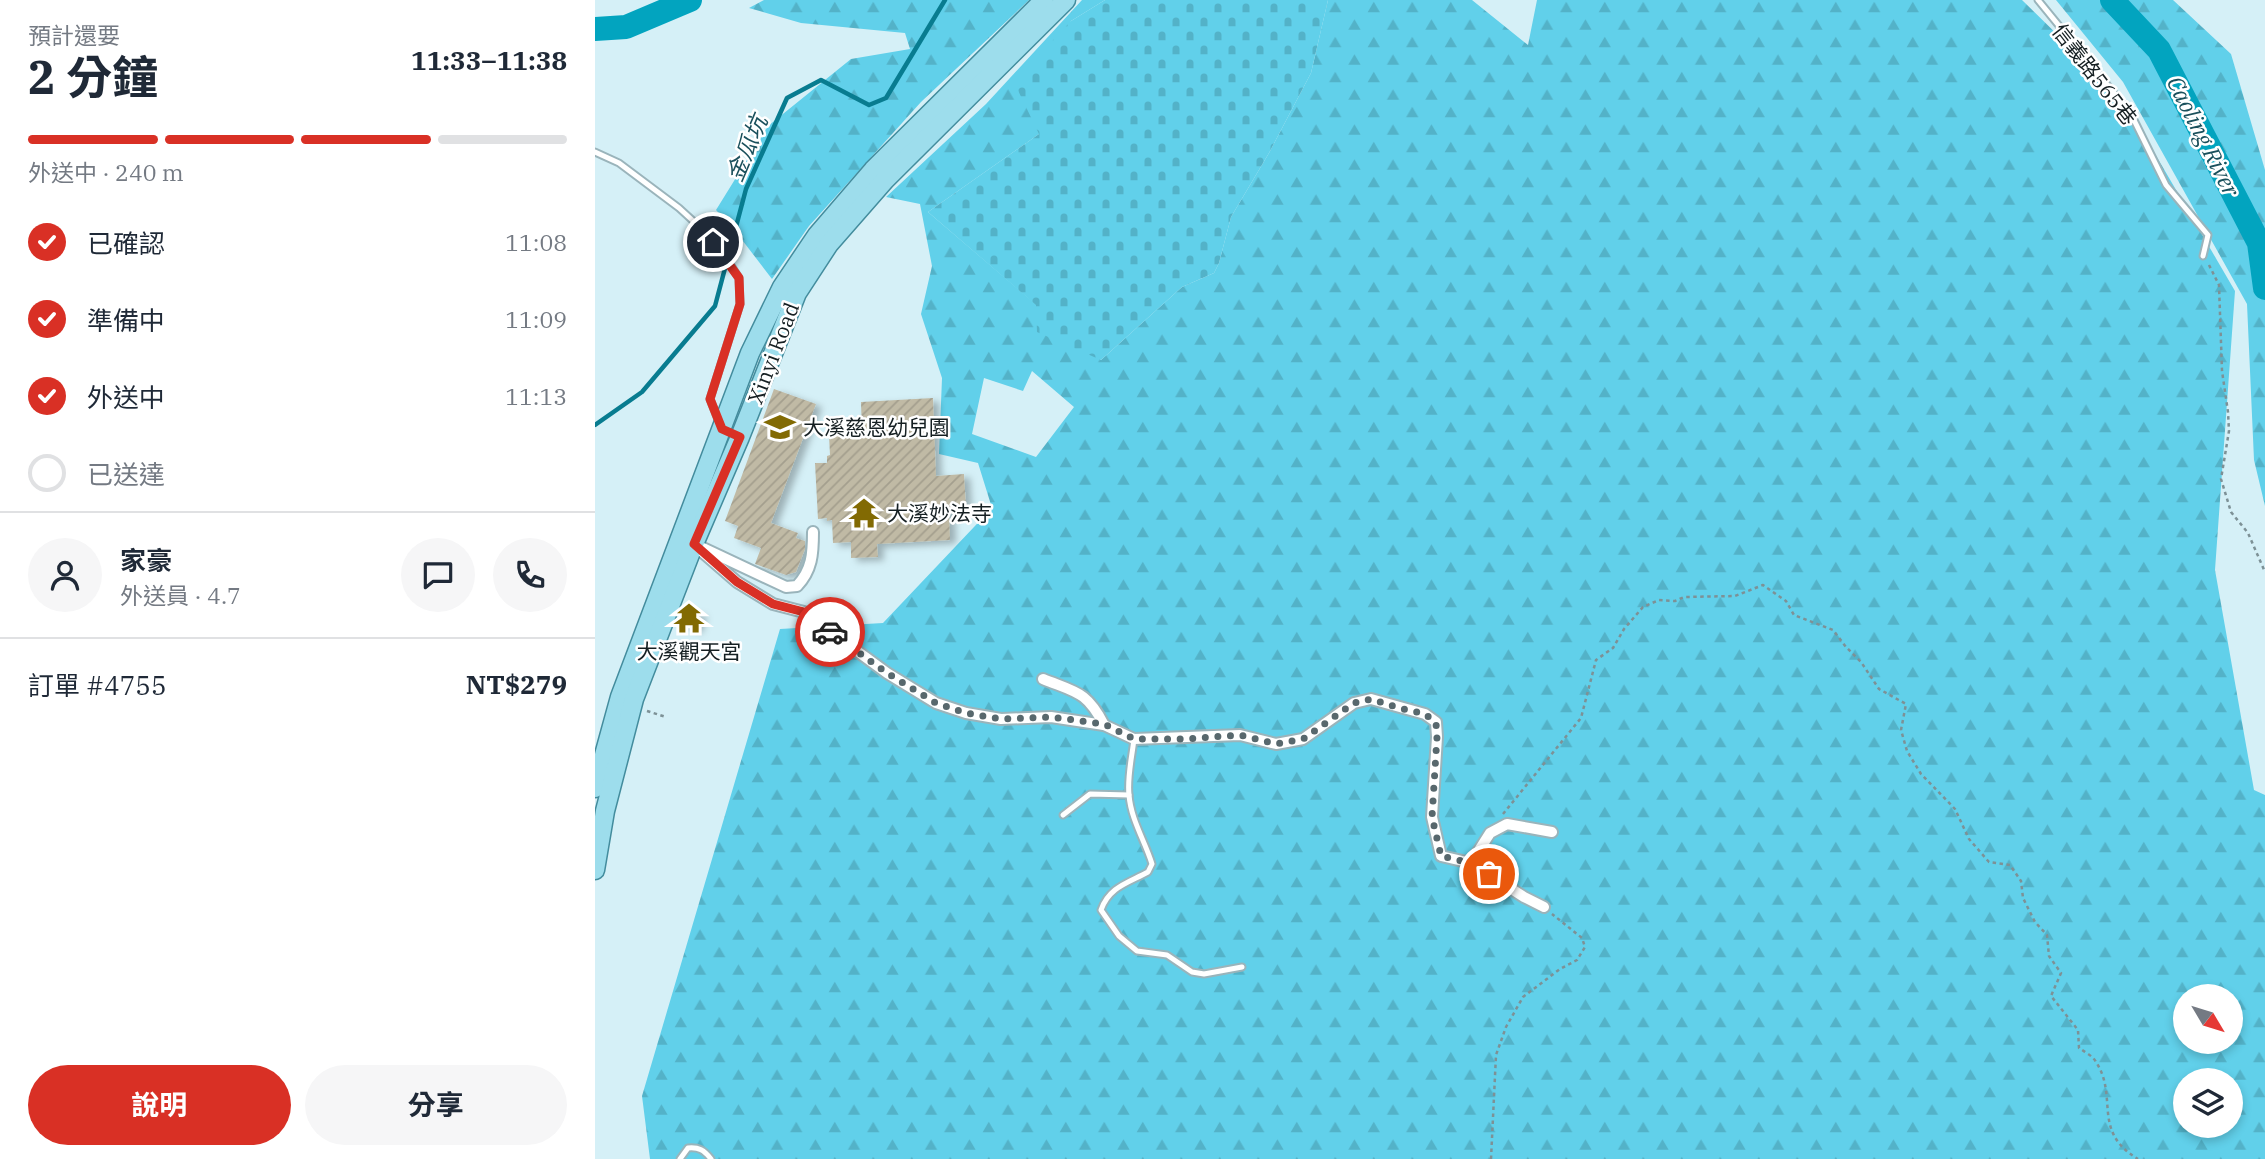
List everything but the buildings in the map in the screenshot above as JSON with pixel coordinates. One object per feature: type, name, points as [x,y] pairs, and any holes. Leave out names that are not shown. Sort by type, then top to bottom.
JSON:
[{"type":"main road","name":"Xinyi Road","points":[[595,870],[605,811],[635,699],[722,429],[750,353],[782,287],[817,235],[873,170],[1044,0]]},
{"type":"main road","name":"Xinyi Road","points":[[595,788],[620,697],[687,541],[740,437],[796,293],[828,244],[885,180],[1066,0]]},
{"type":"street","points":[[687,541],[786,586],[797,586],[807,576],[813,555],[813,533]]},
{"type":"street","points":[[687,541],[737,582],[773,604],[804,612],[887,673],[936,703],[966,713],[1001,719],[1051,717],[1104,724],[1134,739],[1240,735],[1276,744],[1303,739],[1354,703],[1371,699],[1425,714],[1436,723],[1432,817],[1441,856],[1471,863],[1543,907]]},
{"type":"street","points":[[1043,679],[1080,694],[1094,705],[1104,724]]},
{"type":"street","points":[[1471,863],[1490,833],[1507,824],[1552,832]]},
{"type":"lane","name":"信義路565巷","points":[[2038,0],[2131,114],[2166,185],[2208,235],[2203,256]]},
{"type":"lane","points":[[595,152],[619,163],[679,208],[723,253],[739,278],[740,304],[710,399],[722,429],[740,437]]},
{"type":"lane","points":[[1134,739],[1129,795],[1139,836],[1152,864],[1148,872],[1119,886],[1105,898],[1101,910],[1119,936],[1137,951],[1167,955],[1192,972],[1204,974],[1242,967]]},
{"type":"lane","points":[[1063,815],[1090,794],[1129,795]]},
{"type":"lane","points":[[680,1159],[688,1148],[697,1147],[711,1159]]},
{"type":"path","points":[[2203,256],[2219,285],[2222,371],[2229,431],[2221,478],[2231,512],[2248,533],[2265,572]]},
{"type":"path","points":[[1490,833],[1511,803],[1581,718],[1596,660],[1613,648],[1623,629],[1643,607],[1659,600],[1675,601],[1684,597],[1735,597],[1763,585],[1786,601],[1794,615],[1833,630],[1861,662],[1879,689],[1906,704],[1901,730],[1907,751],[1921,774],[1955,809],[1969,839],[1989,862],[2010,865],[2021,881],[2023,898],[2035,922],[2047,935],[2049,956],[2061,973],[2051,996],[2078,1030],[2079,1048],[2096,1061],[2106,1087],[2106,1107],[2114,1138],[2126,1152],[2138,1159]]},
{"type":"path","points":[[1491,1159],[1496,1055],[1506,1027],[1523,997],[1560,969],[1577,960],[1585,947],[1582,937],[1543,907]]},
{"type":"green space","points":[[764,0],[1029,0],[921,102],[809,226],[772,279],[716,210],[768,126],[851,59],[910,49],[905,33],[801,23],[749,8]]},
{"type":"green space","points":[[1082,0],[1105,0],[1071,21],[1039,134],[928,212],[1101,360],[1182,287],[1214,273],[1231,217],[1269,153],[1311,73],[1328,0],[1472,0],[1528,45],[1537,0],[2022,0],[2123,99],[2235,291],[2215,570],[2254,790],[2265,795],[2265,1159],[650,1159],[642,1096],[780,629],[883,623],[992,508],[978,463],[939,454],[942,378],[921,314],[932,266],[920,204],[886,197],[986,104]],"holes":[[[1032,371],[1074,407],[1036,457],[972,434],[984,378],[1023,391]]]},
{"type":"green space","points":[[1105,0],[1328,0],[1311,73],[1269,153],[1231,217],[1214,273],[1182,287],[1101,360],[1037,332],[1036,305],[928,212],[1039,134],[1014,82],[1071,21]]},
{"type":"green space","points":[[2056,0],[2173,0],[2231,54],[2265,170],[2265,506],[2254,460],[2247,304],[2123,82]]},
{"type":"waterway","name":"Caoling River","points":[[595,29],[626,27],[690,0]]},
{"type":"waterway","name":"金瓜坑","points":[[595,425],[642,392],[715,306],[746,189],[787,98],[821,80],[869,105],[886,98],[945,0]]},
{"type":"waterway","name":"Caoling River","points":[[2112,0],[2159,50],[2259,243],[2265,288]]},
{"type":"way so far","points":[[830,632],[887,673],[936,703],[966,713],[1001,719],[1051,717],[1104,724],[1134,739],[1240,735],[1276,744],[1303,739],[1354,703],[1371,699],[1425,714],[1436,723],[1432,817],[1441,856],[1471,863],[1489,874]]},
{"type":"place","name":"大溪慈恩幼兒園","points":[[780,427]]},
{"type":"place","name":"大溪妙法寺","points":[[864,513]]},
{"type":"place","name":"大溪觀天宮","points":[[689,618]]},
{"type":"route","points":[[713,242],[739,278],[740,304],[710,399],[722,429],[740,437],[694,544],[737,582],[773,604],[804,612],[830,632]]}]
